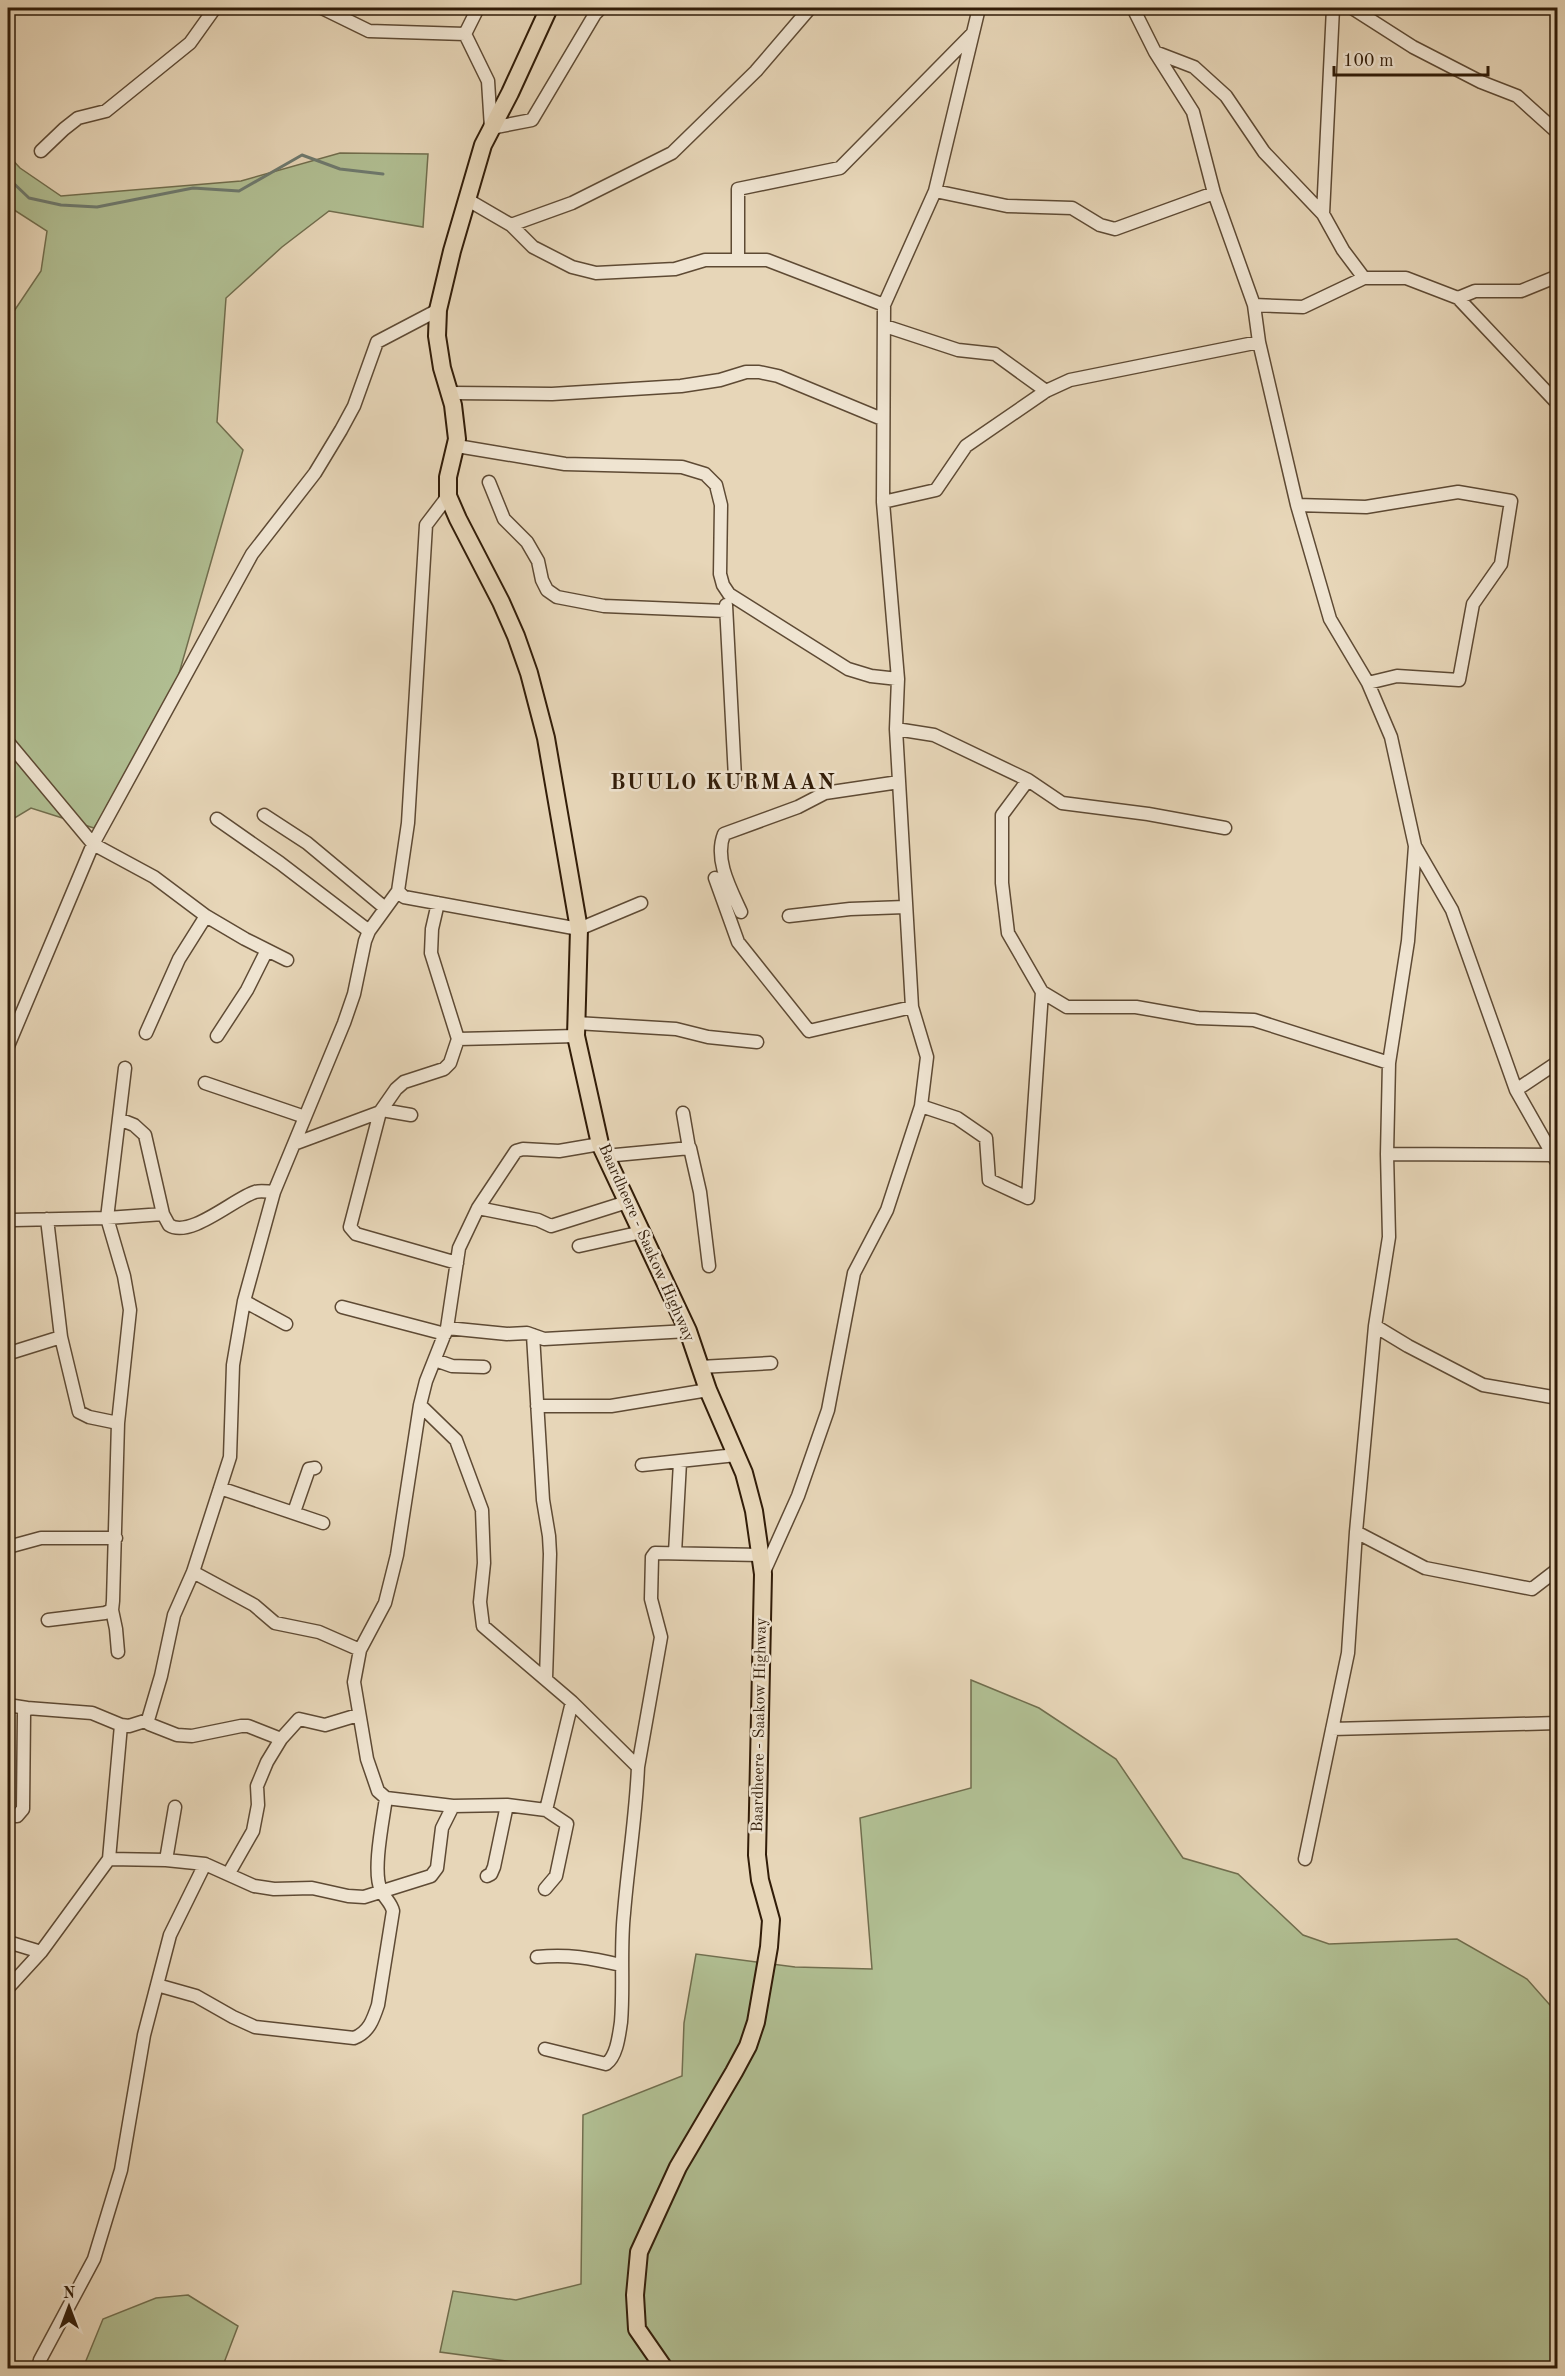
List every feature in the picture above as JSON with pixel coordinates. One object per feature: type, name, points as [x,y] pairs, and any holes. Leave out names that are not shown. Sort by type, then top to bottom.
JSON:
[{"type":"main road","points":[[448,496],[448,477],[457,446],[451,393],[442,368],[437,336],[438,310],[474,170],[491,128],[510,93],[549,8]]},
{"type":"main road","name":"Baardheere - Saakow Highway","points":[[448,496],[501,602],[529,673],[546,738],[579,929],[576,1029],[603,1150],[688,1331],[708,1390],[744,1473],[754,1511],[761,1555],[763,1574],[757,1855],[760,1880],[771,1920],[769,1947],[756,2022],[748,2046],[678,2167],[639,2252],[635,2295],[637,2329],[664,2368]]},
{"type":"street","points":[[41,151],[78,118],[106,111],[190,44],[215,8]]},
{"type":"street","points":[[322,8],[369,32],[465,34]]},
{"type":"street","points":[[465,34],[478,8]]},
{"type":"street","points":[[465,34],[488,81],[491,128],[532,120],[601,8]]},
{"type":"street","points":[[511,225],[572,203],[672,153],[756,71],[810,8]]},
{"type":"street","points":[[763,1574],[798,1496],[828,1410],[854,1273],[887,1210],[921,1106],[927,1058],[912,1007],[896,729],[898,679],[883,502],[884,305],[935,191],[979,8]]},
{"type":"street","points":[[1133,8],[1155,52],[1193,112],[1214,193],[1254,305],[1259,342],[1297,505],[1330,619],[1368,683],[1391,737],[1415,846],[1408,941],[1389,1063],[1387,1154],[1389,1237],[1374,1326],[1348,1653],[1305,1859]]},
{"type":"street","points":[[1323,214],[1330,15],[1333,8]]},
{"type":"street","points":[[1352,8],[1413,47],[1481,82],[1517,96],[1557,133]]},
{"type":"street","points":[[738,259],[738,189],[840,168],[972,34]]},
{"type":"street","points":[[1155,52],[1194,67],[1226,96],[1264,152],[1323,214],[1343,250],[1364,278]]},
{"type":"street","points":[[935,191],[1007,206],[1072,208],[1100,225],[1115,229],[1214,193]]},
{"type":"street","points":[[468,200],[511,225],[533,247],[572,267],[596,273],[675,269],[705,260],[767,260],[884,305]]},
{"type":"street","points":[[1458,298],[1475,291],[1521,291],[1557,276]]},
{"type":"street","points":[[1254,305],[1303,307],[1364,278],[1406,278],[1458,298],[1557,404]]},
{"type":"street","points":[[8,1046],[11,1024],[93,844],[252,554],[315,473],[341,430],[354,406],[377,342],[438,310]]},
{"type":"street","points":[[885,326],[958,350],[995,354],[1046,391]]},
{"type":"street","points":[[883,502],[936,490],[966,446],[1046,391],[1070,380],[1259,342]]},
{"type":"street","points":[[451,393],[552,394],[681,386],[759,372],[778,376],[882,419]]},
{"type":"street","points":[[457,446],[565,464],[681,467],[705,474],[716,485],[721,505],[720,574],[729,594],[848,669],[871,676],[898,679]]},
{"type":"street","points":[[489,482],[504,519],[527,542],[538,561],[542,580],[547,590],[557,597],[604,606],[725,611]]},
{"type":"street","points":[[1297,505],[1366,507],[1458,492],[1510,501],[1501,564],[1473,604],[1460,680],[1397,676],[1368,683]]},
{"type":"street","points":[[282,1739],[241,1725],[192,1736],[177,1735],[149,1724],[148,1720],[161,1676],[174,1615],[193,1572],[230,1457],[233,1365],[244,1301],[274,1192],[344,1023],[354,994],[369,931],[398,891],[408,823],[426,525],[448,496]]},
{"type":"street","points":[[729,594],[725,611],[731,671],[735,778]]},
{"type":"street","points":[[896,729],[934,735],[1028,780],[1062,802],[1225,828]]},
{"type":"street","points":[[8,742],[93,844],[154,877],[206,916],[287,960]]},
{"type":"street","points":[[1028,780],[1002,815],[1002,883],[1008,933],[1042,992],[1067,1007],[1136,1007],[1198,1018],[1254,1020],[1389,1063]]},
{"type":"street","points":[[741,912],[720,856],[720,845],[724,834],[798,807],[825,793],[899,782]]},
{"type":"street","points":[[264,815],[307,843],[385,908]]},
{"type":"street","points":[[217,819],[280,863],[369,931]]},
{"type":"street","points":[[1415,846],[1452,910],[1516,1090],[1555,1160]]},
{"type":"street","points":[[715,878],[738,942],[808,1030],[912,1007]]},
{"type":"street","points":[[398,891],[404,897],[579,929],[641,903]]},
{"type":"street","points":[[438,903],[432,929],[431,953],[458,1039],[450,1063],[444,1069],[404,1082],[396,1089],[381,1111],[350,1227],[356,1234],[457,1263]]},
{"type":"street","points":[[789,916],[842,910],[905,907]]},
{"type":"street","points":[[146,1033],[179,959],[206,916]]},
{"type":"street","points":[[217,1036],[247,990],[267,950]]},
{"type":"street","points":[[921,1106],[957,1118],[986,1138],[989,1180],[1028,1198],[1042,992]]},
{"type":"street","points":[[458,1039],[576,1029],[676,1029],[708,1037],[757,1042]]},
{"type":"street","points":[[1516,1090],[1557,1062]]},
{"type":"street","points":[[118,1652],[112,1610],[118,1423],[130,1310],[124,1276],[107,1218],[125,1068]]},
{"type":"street","points":[[205,1083],[305,1117]]},
{"type":"street","points":[[294,1144],[381,1111],[411,1115]]},
{"type":"street","points":[[683,1113],[700,1192],[709,1266]]},
{"type":"street","points":[[119,1119],[134,1125],[146,1135],[163,1214],[169,1225],[178,1228],[209,1219],[257,1191],[274,1192]]},
{"type":"street","points":[[545,1890],[554,1880],[567,1824],[546,1810],[507,1805],[453,1806],[386,1798],[378,1791],[367,1760],[358,1715],[354,1682],[360,1650],[385,1603],[397,1555],[420,1405],[426,1381],[446,1331],[459,1248],[478,1208],[516,1151],[524,1149],[559,1151],[689,1148]]},
{"type":"street","points":[[1387,1154],[1555,1160]]},
{"type":"street","points":[[478,1208],[538,1220],[551,1226],[627,1202]]},
{"type":"street","points":[[8,1217],[13,1220],[163,1214]]},
{"type":"street","points":[[47,1219],[61,1337],[79,1412],[89,1417],[118,1423]]},
{"type":"street","points":[[579,1246],[642,1232]]},
{"type":"street","points":[[244,1301],[286,1324]]},
{"type":"street","points":[[342,1307],[446,1331],[533,1335],[544,1339],[688,1331]]},
{"type":"street","points":[[1374,1326],[1483,1384],[1557,1398]]},
{"type":"street","points":[[533,1335],[543,1500],[550,1554],[546,1678]]},
{"type":"street","points":[[13,1352],[61,1337]]},
{"type":"street","points":[[435,1360],[452,1366],[484,1367]]},
{"type":"street","points":[[700,1367],[771,1363]]},
{"type":"street","points":[[537,1407],[611,1406],[708,1390]]},
{"type":"street","points":[[420,1405],[456,1440],[482,1510],[484,1563],[480,1602],[483,1626],[546,1678],[638,1767]]},
{"type":"street","points":[[642,1465],[736,1455]]},
{"type":"street","points":[[675,1554],[680,1462]]},
{"type":"street","points":[[294,1512],[309,1469],[315,1468]]},
{"type":"street","points":[[220,1488],[323,1523]]},
{"type":"street","points":[[1356,1532],[1425,1568],[1532,1589],[1557,1569]]},
{"type":"street","points":[[8,1547],[41,1538],[116,1538]]},
{"type":"street","points":[[545,2049],[606,2064],[611,2061],[621,2022],[623,1914],[636,1814],[638,1767],[661,1637],[651,1599],[651,1561],[656,1553],[761,1555]]},
{"type":"street","points":[[193,1572],[254,1605],[275,1623],[319,1632],[360,1650]]},
{"type":"street","points":[[48,1620],[90,1616],[112,1610]]},
{"type":"street","points":[[546,1810],[572,1702]]},
{"type":"street","points":[[8,1705],[92,1713],[121,1725],[136,1725],[148,1720]]},
{"type":"street","points":[[8,1815],[17,1816],[23,1809],[24,1714],[27,1708]]},
{"type":"street","points":[[229,1873],[253,1831],[258,1805],[257,1786],[267,1762],[282,1739],[299,1719],[325,1725],[358,1715]]},
{"type":"street","points":[[1332,1729],[1557,1723]]},
{"type":"street","points":[[8,1988],[41,1952],[109,1859],[121,1725]]},
{"type":"street","points":[[157,1985],[196,1996],[233,2018],[255,2027],[354,2037],[363,2034],[373,2021],[378,2006],[393,1911],[392,1903],[381,1890],[378,1871],[386,1798]]},
{"type":"street","points":[[487,1876],[491,1874],[494,1867],[507,1805]]},
{"type":"street","points":[[109,1859],[166,1860],[205,1864],[254,1886],[274,1889],[303,1887],[364,1896],[431,1876],[437,1868],[442,1828],[453,1806]]},
{"type":"street","points":[[166,1860],[176,1807]]},
{"type":"street","points":[[38,2368],[40,2360],[94,2259],[121,2170],[144,2035],[170,1935],[205,1864]]},
{"type":"street","points":[[8,1942],[41,1952]]},
{"type":"street","points":[[537,1957],[564,1954],[621,1965]]},
{"type":"green space","points":[[340,153],[428,154],[423,227],[329,211],[282,247],[226,298],[217,422],[243,450],[168,712],[94,828],[31,808],[8,822],[8,320],[41,271],[47,231],[8,206],[8,155],[20,168],[61,196],[241,181]]},
{"type":"green space","points":[[971,1680],[1039,1708],[1116,1759],[1183,1858],[1238,1874],[1303,1935],[1329,1944],[1457,1939],[1527,1979],[1557,2013],[1557,2368],[546,2368],[440,2352],[453,2291],[516,2300],[581,2284],[583,2115],[682,2076],[684,2023],[696,1954],[795,1967],[872,1969],[860,1818],[971,1788]]},
{"type":"green space","points":[[188,2295],[238,2326],[222,2368],[83,2368],[103,2319],[156,2298]]},
{"type":"waterway","points":[[8,178],[29,198],[61,205],[97,207],[193,188],[239,191],[302,155],[340,169],[383,174]]},
{"type":"district","name":"BUULO KURMAAN","points":[[723,783]]}]
